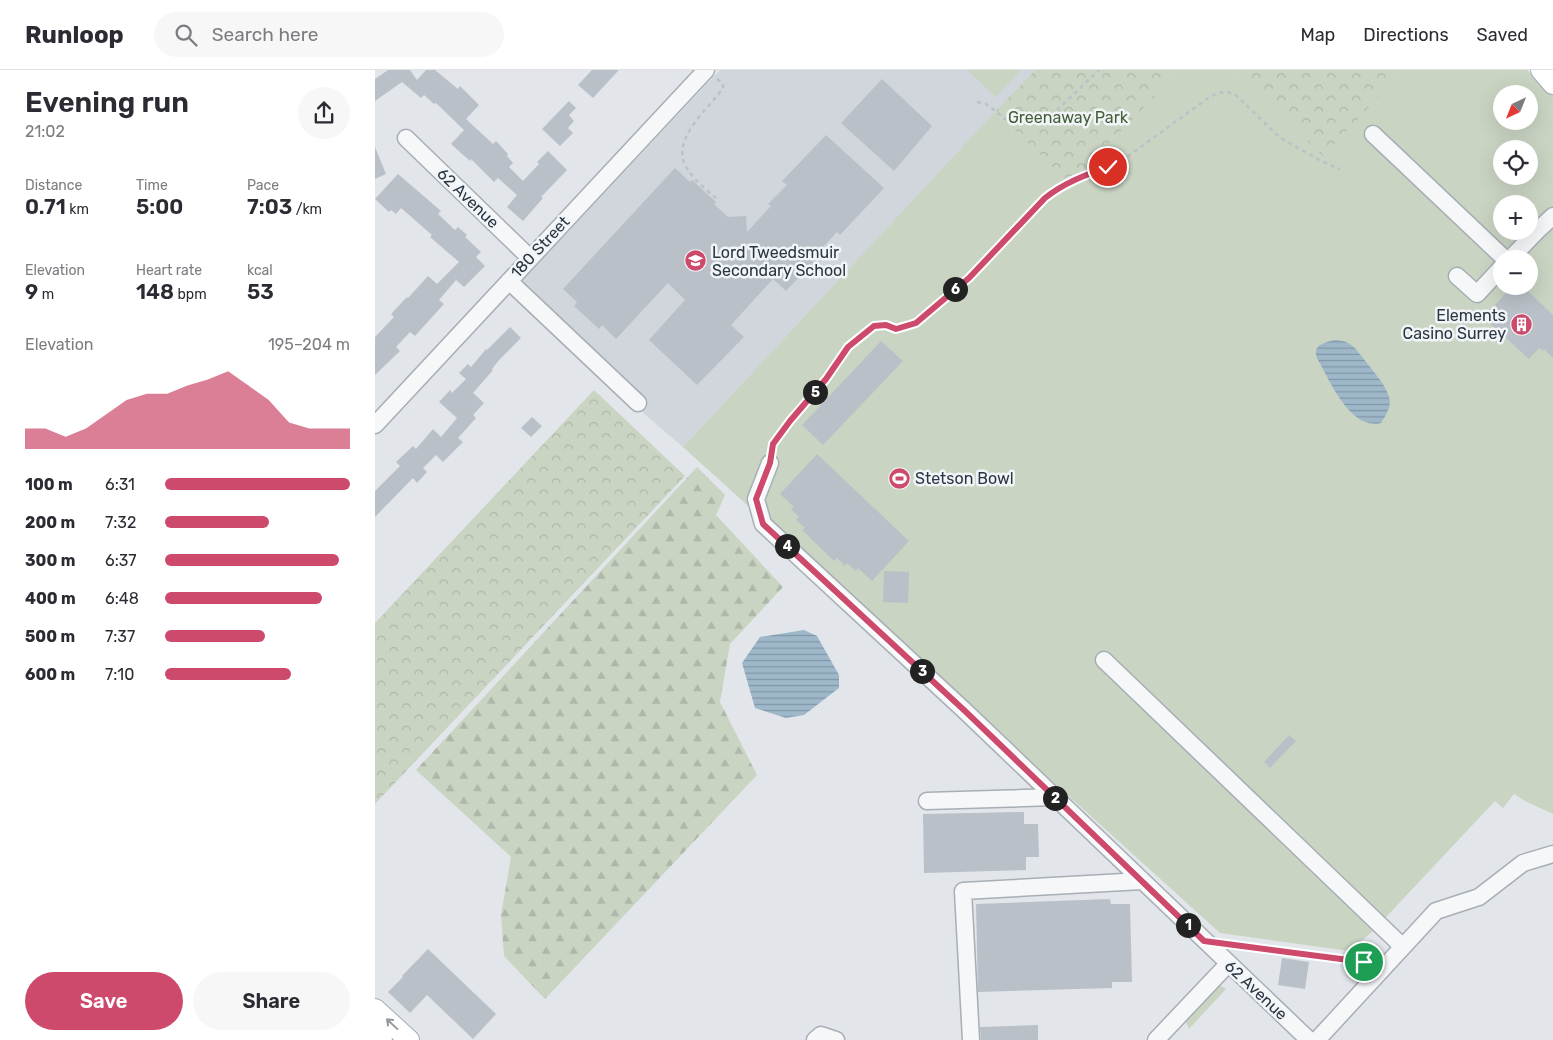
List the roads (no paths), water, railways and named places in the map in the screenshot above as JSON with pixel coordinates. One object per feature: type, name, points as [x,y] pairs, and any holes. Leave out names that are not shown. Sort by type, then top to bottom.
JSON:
[{"type":"main road","points":[[1541,70],[1553,84]]},
{"type":"main road","points":[[375,1009],[409,1040]]},
{"type":"main road","points":[[375,1033],[382,1040]]},
{"type":"street","name":"180 Street","points":[[375,425],[530,258],[709,75]]},
{"type":"street","points":[[1373,134],[1495,250]]},
{"type":"street","name":"62 Avenue","points":[[406,138],[530,258]]},
{"type":"street","points":[[1519,250],[1553,216]]},
{"type":"street","points":[[1457,276],[1477,294],[1493,277]]},
{"type":"street","points":[[509,281],[638,403]]},
{"type":"street","name":"62 Avenue","points":[[770,463],[756,499],[763,524],[965,711],[1309,1040]]},
{"type":"street","points":[[1104,660],[1403,947]]},
{"type":"street","points":[[927,801],[1055,797]]},
{"type":"street","points":[[1317,1040],[1436,911],[1479,897],[1523,863],[1553,854]]},
{"type":"street","points":[[971,1040],[963,891],[1142,881]]},
{"type":"street","points":[[1157,1040],[1228,964]]},
{"type":"street","points":[[815,1040],[821,1035],[835,1040]]},
{"type":"water","points":[[1340,340],[1355,348],[1384,386],[1390,404],[1381,423],[1370,423],[1360,419],[1350,411],[1334,390],[1317,358],[1316,350],[1320,345]]},
{"type":"water","points":[[804,630],[817,636],[839,675],[839,688],[804,715],[786,718],[755,708],[742,663],[760,637]]},
{"type":"place","name":"Lord Tweedsmuir Secondary School","points":[[696,261]]},
{"type":"place","name":"Elements Casino Surrey","points":[[1522,324]]},
{"type":"place","name":"Stetson Bowl","points":[[899,478]]},
{"type":"park label","name":"Greenaway Park","points":[[1068,117]]}]
